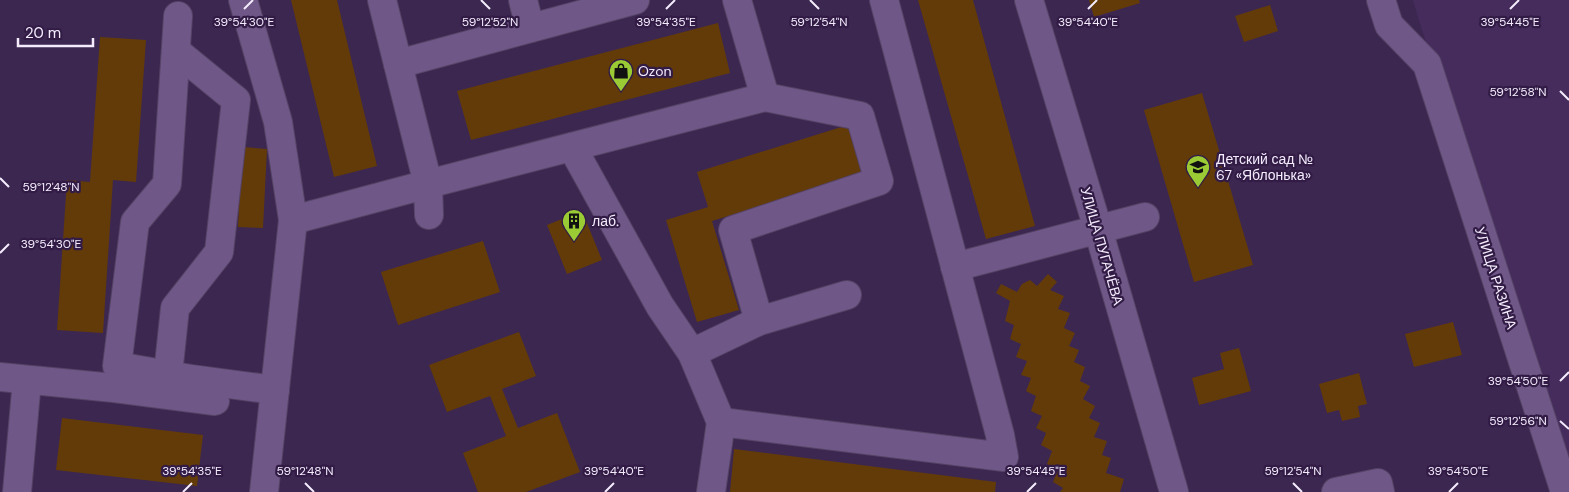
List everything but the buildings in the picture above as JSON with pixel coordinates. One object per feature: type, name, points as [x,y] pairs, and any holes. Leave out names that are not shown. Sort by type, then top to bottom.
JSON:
[{"type":"street","points":[[243,0],[278,122],[293,220],[264,492]]},
{"type":"street","points":[[382,0],[428,184],[429,215]]},
{"type":"street","points":[[523,0],[530,28]]},
{"type":"street","points":[[398,64],[635,0]]},
{"type":"street","points":[[737,0],[766,98]]},
{"type":"street","points":[[721,422],[1004,457],[1000,435],[884,0]]},
{"type":"street","name":"УЛИЦА ПУГАЧЁВА","points":[[1029,0],[1174,492]]},
{"type":"street","name":"УЛИЦА РАЗИНА","points":[[1381,0],[1389,25],[1427,64],[1565,492]]},
{"type":"street","points":[[178,16],[167,184],[135,222],[117,366],[168,374],[274,399]]},
{"type":"street","points":[[168,374],[175,308],[219,252],[236,100],[176,51]]},
{"type":"street","points":[[293,220],[766,98],[860,116],[879,181],[733,230],[759,321]]},
{"type":"street","points":[[572,147],[660,306],[692,353],[721,422],[711,492]]},
{"type":"street","points":[[955,267],[1145,217]]},
{"type":"street","points":[[692,353],[759,321],[847,295]]},
{"type":"street","points":[[0,377],[114,388],[274,399]]},
{"type":"street","points":[[17,492],[27,380]]},
{"type":"street","points":[[1336,492],[1378,482],[1380,492]]},
{"type":"shaded area","points":[[1413,0],[1569,0],[1569,468],[1421,27]]},
{"type":"place","name":"Ozon","points":[[621,92]]},
{"type":"place","name":"Детский сад № 67 «Яблонька»","points":[[1198,188]]},
{"type":"place","name":"лаб.","points":[[574,242]]}]
